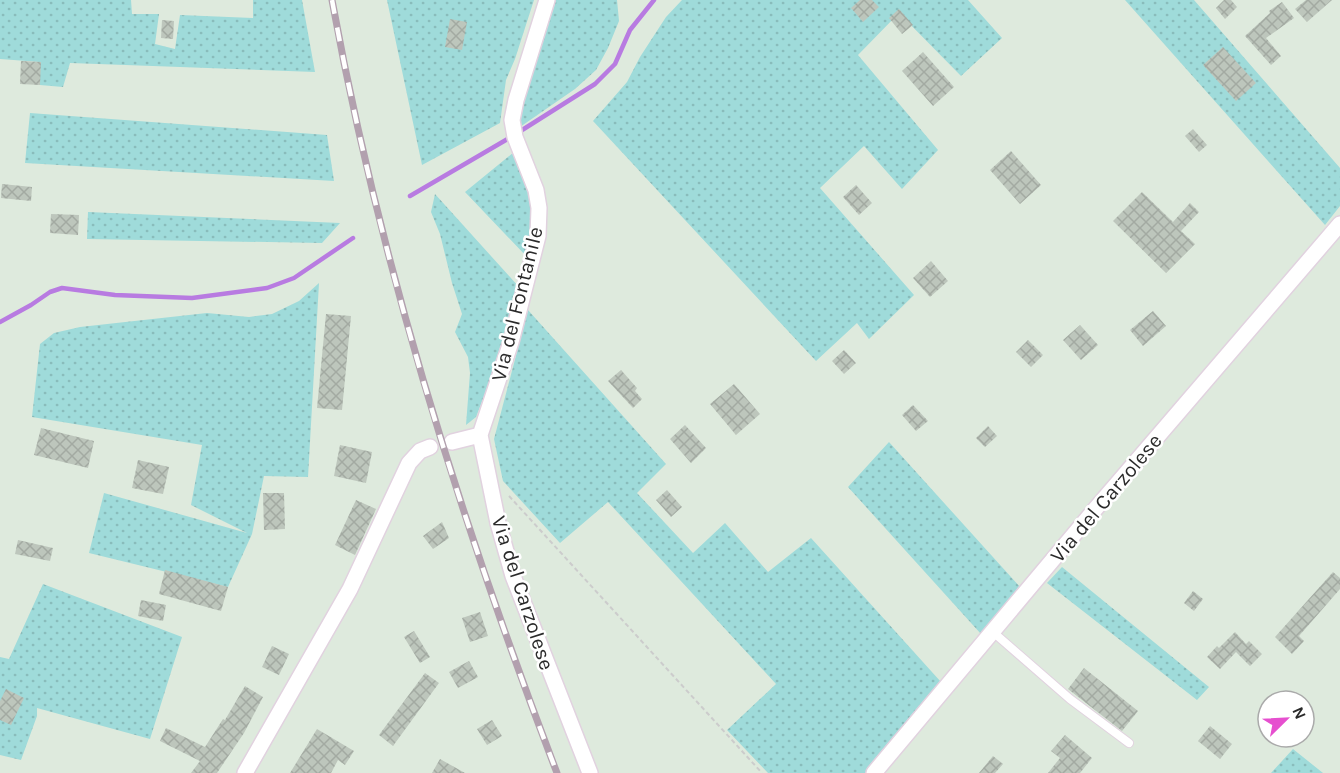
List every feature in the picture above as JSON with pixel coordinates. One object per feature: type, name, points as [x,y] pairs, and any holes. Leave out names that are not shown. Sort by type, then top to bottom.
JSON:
[{"type":"street","name":"Via del Fontanile","points":[[480,435],[513,332],[537,236],[538,200],[535,185],[519,147],[512,120],[516,100],[548,0]]},
{"type":"street","name":"Via del Carzolese","points":[[874,773],[1340,224]]},
{"type":"street","points":[[452,442],[480,435]]},
{"type":"street","name":"Via del Carzolese","points":[[480,435],[498,523],[513,576],[590,773]]},
{"type":"street","points":[[245,773],[350,589],[409,463],[420,451],[430,447]]},
{"type":"lane","points":[[993,632],[1070,699],[1129,743]]},
{"type":"path","points":[[503,490],[762,773]]},
{"type":"shaded area","points":[[0,0],[131,0],[132,14],[159,14],[155,44],[175,49],[180,15],[253,18],[253,0],[302,0],[315,72],[70,63],[63,87],[40,85],[40,62],[0,59]]},
{"type":"shaded area","points":[[387,0],[534,0],[506,80],[500,123],[422,165]]},
{"type":"shaded area","points":[[556,0],[617,0],[619,21],[596,70],[575,89],[520,127],[520,109]]},
{"type":"shaded area","points":[[682,0],[968,0],[1002,38],[961,76],[899,13],[858,55],[938,150],[902,189],[864,146],[820,188],[914,295],[869,339],[857,323],[816,361],[593,121],[627,82],[666,17]]},
{"type":"shaded area","points":[[1125,0],[1194,0],[1340,168],[1340,206],[1325,225]]},
{"type":"shaded area","points":[[30,113],[327,135],[334,181],[25,163]]},
{"type":"shaded area","points":[[514,152],[530,187],[533,216],[527,257],[465,192]]},
{"type":"shaded area","points":[[435,194],[519,287],[487,389],[476,417],[466,425],[470,373],[468,357],[455,332],[462,314],[440,234],[431,212]]},
{"type":"shaded area","points":[[88,212],[340,223],[322,243],[87,239]]},
{"type":"shaded area","points":[[319,283],[308,477],[264,476],[252,534],[228,587],[89,553],[104,493],[247,533],[191,505],[202,445],[32,417],[40,344],[54,333],[80,327],[207,313],[249,317],[272,314],[299,301]]},
{"type":"shaded area","points":[[528,310],[666,464],[637,493],[693,553],[725,523],[768,572],[811,538],[941,682],[865,773],[768,773],[727,730],[776,684],[608,502],[560,543],[503,481],[494,439]]},
{"type":"shaded area","points":[[889,442],[1020,587],[981,634],[848,487]]},
{"type":"shaded area","points":[[1062,567],[1209,687],[1197,700],[1047,583]]},
{"type":"shaded area","points":[[43,584],[182,637],[150,739],[37,708],[37,716],[21,760],[0,755],[0,657],[9,659]]},
{"type":"shaded area","points":[[1293,749],[1323,773],[1271,773]]},
{"type":"building","points":[[860,0],[872,0],[879,7],[863,22],[851,8]]},
{"type":"building","points":[[1224,0],[1231,0],[1237,7],[1225,19],[1216,8]]},
{"type":"building","points":[[1306,0],[1332,0],[1307,22],[1295,9]]},
{"type":"building","points":[[1282,2],[1294,18],[1266,38],[1281,56],[1271,65],[1245,36],[1270,13],[1269,11]]},
{"type":"building","points":[[899,9],[913,25],[902,34],[889,18]]},
{"type":"building","points":[[450,19],[467,22],[462,50],[445,47]]},
{"type":"building","points":[[162,20],[174,21],[173,39],[161,38]]},
{"type":"building","points":[[1223,47],[1256,83],[1236,101],[1203,65]]},
{"type":"building","points":[[923,52],[954,87],[933,106],[902,71]]},
{"type":"building","points":[[21,61],[41,62],[40,85],[20,84]]},
{"type":"building","points":[[1193,129],[1207,145],[1199,152],[1185,136]]},
{"type":"building","points":[[1011,151],[1041,185],[1020,204],[990,170]]},
{"type":"building","points":[[2,184],[32,187],[31,201],[1,198]]},
{"type":"building","points":[[856,185],[872,203],[859,215],[843,197]]},
{"type":"building","points":[[1142,192],[1173,222],[1190,203],[1199,212],[1181,231],[1195,244],[1166,273],[1113,221]]},
{"type":"building","points":[[51,214],[79,215],[78,235],[50,233]]},
{"type":"building","points":[[931,261],[948,281],[930,297],[913,278]]},
{"type":"building","points":[[1153,311],[1166,326],[1143,346],[1130,330]]},
{"type":"building","points":[[326,314],[351,316],[342,410],[317,408]]},
{"type":"building","points":[[1080,325],[1098,345],[1081,360],[1063,340]]},
{"type":"building","points":[[1028,340],[1043,355],[1031,367],[1016,352]]},
{"type":"building","points":[[844,350],[856,363],[844,374],[832,361]]},
{"type":"building","points":[[621,370],[637,388],[635,391],[642,399],[633,408],[608,381]]},
{"type":"building","points":[[734,384],[760,414],[736,435],[710,404]]},
{"type":"building","points":[[913,405],[928,421],[916,431],[902,415]]},
{"type":"building","points":[[685,425],[706,448],[691,463],[670,439]]},
{"type":"building","points":[[988,426],[997,436],[985,447],[976,438]]},
{"type":"building","points":[[41,428],[94,441],[88,468],[34,455]]},
{"type":"building","points":[[340,445],[372,452],[366,483],[334,476]]},
{"type":"building","points":[[138,460],[169,467],[163,494],[132,488]]},
{"type":"building","points":[[667,490],[682,507],[671,517],[656,500]]},
{"type":"building","points":[[263,493],[284,493],[285,529],[264,530]]},
{"type":"building","points":[[356,500],[376,509],[355,555],[335,545]]},
{"type":"building","points":[[442,522],[449,538],[433,549],[423,536]]},
{"type":"building","points":[[18,540],[53,548],[50,561],[15,554]]},
{"type":"building","points":[[165,570],[228,587],[221,611],[159,594]]},
{"type":"building","points":[[1333,572],[1340,578],[1340,589],[1299,636],[1304,641],[1292,654],[1275,637]]},
{"type":"building","points":[[1193,591],[1203,599],[1194,611],[1184,603]]},
{"type":"building","points":[[141,600],[166,605],[163,621],[138,616]]},
{"type":"building","points":[[480,612],[488,636],[470,642],[462,618]]},
{"type":"building","points":[[414,631],[430,657],[420,663],[404,637]]},
{"type":"building","points":[[1235,632],[1246,644],[1249,641],[1262,654],[1250,666],[1236,652],[1220,669],[1207,657]]},
{"type":"building","points":[[272,646],[289,654],[279,675],[262,667]]},
{"type":"building","points":[[469,661],[478,677],[458,688],[449,672]]},
{"type":"building","points":[[1084,668],[1138,711],[1122,731],[1068,689]]},
{"type":"building","points":[[425,673],[439,683],[393,746],[379,735]]},
{"type":"building","points":[[245,686],[263,697],[244,733],[217,773],[191,773],[200,761],[160,741],[166,728],[205,747],[223,719],[225,720]]},
{"type":"building","points":[[6,689],[24,698],[11,725],[0,720],[0,701]]},
{"type":"building","points":[[492,720],[502,736],[487,745],[477,729]]},
{"type":"building","points":[[1210,726],[1232,744],[1220,759],[1198,741]]},
{"type":"building","points":[[317,729],[354,751],[345,765],[338,760],[331,773],[290,773]]},
{"type":"building","points":[[1065,735],[1092,758],[1080,773],[1048,773],[1060,758],[1051,751]]},
{"type":"building","points":[[993,756],[1003,764],[995,773],[979,773]]},
{"type":"building","points":[[440,759],[465,773],[432,773]]},
{"type":"waterway","points":[[519,132],[595,84],[615,64],[630,30],[654,0]]},
{"type":"waterway","points":[[410,196],[511,137]]},
{"type":"waterway","points":[[0,322],[50,292],[62,288],[115,295],[192,298],[267,288],[294,278],[353,238]]},
{"type":"railway","points":[[332,0],[374,197],[427,392],[488,584],[557,773]]}]
